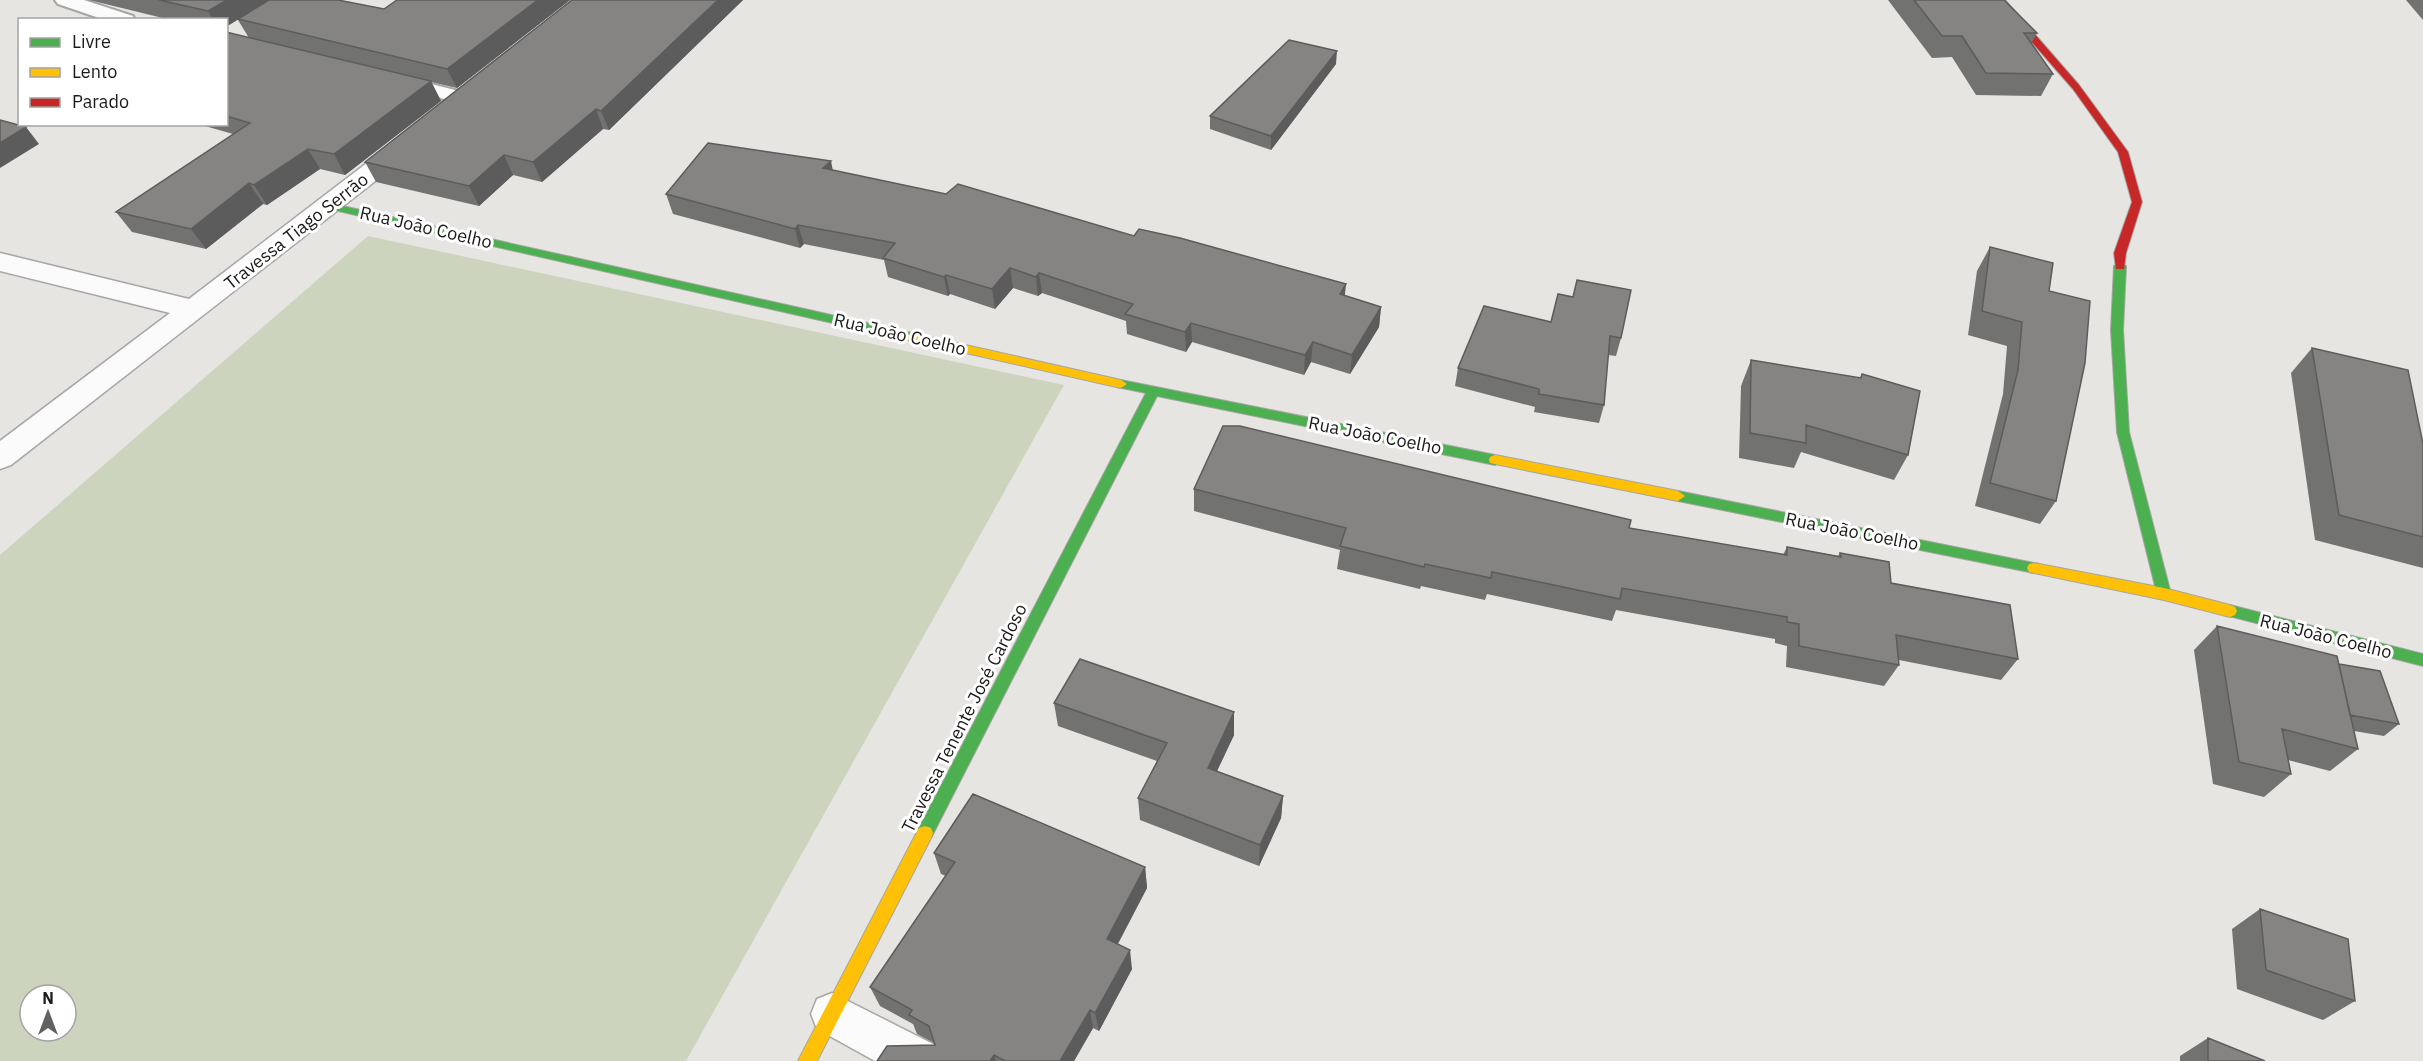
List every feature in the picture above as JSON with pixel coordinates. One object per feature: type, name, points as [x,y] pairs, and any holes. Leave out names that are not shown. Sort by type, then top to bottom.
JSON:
[{"type":"street","points":[[2000,0],[2076,87],[2123,152],[2137,202],[2120,253],[2117,330],[2123,432],[2164,594]]},
{"type":"street","name":"Travessa Tiago Serrão","points":[[0,457],[329,206],[473,91]]},
{"type":"street","name":"Rua João Coelho","points":[[329,206],[1153,391],[2164,594],[2423,660]]},
{"type":"street","points":[[0,262],[194,310]]},
{"type":"street","name":"Travessa Tenente José Cardoso","points":[[807,1061],[1153,391]]},
{"type":"street","points":[[831,1014],[919,1061]]},
{"type":"lane","points":[[65,0],[120,18]]},
{"type":"lane","points":[[384,78],[473,91]]},
{"type":"green space","points":[[368,236],[1064,385],[686,1061],[0,1061],[0,555]]},
{"type":"building","points":[[159,0],[227,0],[208,11]]},
{"type":"building","points":[[269,0],[338,0],[384,9],[397,0],[538,0],[447,69],[238,19]]},
{"type":"building","points":[[572,0],[718,0],[601,111],[596,109],[533,162],[504,155],[469,186],[365,162]]},
{"type":"building","points":[[1914,0],[2004,0],[2037,33],[2024,33],[2053,74],[1986,73],[1962,36],[1942,36]]},
{"type":"building","points":[[228,32],[431,81],[334,154],[308,149],[254,185],[249,183],[191,229],[116,212],[250,123],[228,117]]},
{"type":"building","points":[[1289,40],[1337,51],[1271,136],[1210,116]]},
{"type":"building","points":[[0,120],[26,127],[0,143]]},
{"type":"building","points":[[708,143],[831,161],[823,168],[946,194],[958,184],[1134,236],[1139,229],[1180,238],[1346,284],[1340,294],[1381,307],[1352,355],[1313,342],[1305,355],[1191,323],[1185,332],[1125,314],[1133,304],[1039,273],[1036,277],[1010,268],[992,289],[883,258],[895,243],[798,225],[795,229],[666,194]]},
{"type":"building","points":[[1990,247],[2053,263],[2049,291],[2090,301],[2085,363],[2056,501],[1990,483],[2018,370],[2022,322],[1982,311]]},
{"type":"building","points":[[1577,280],[1631,290],[1621,338],[1610,336],[1604,405],[1539,394],[1539,389],[1458,368],[1484,306],[1551,322],[1558,294],[1573,297]]},
{"type":"building","points":[[2312,348],[2408,370],[2423,444],[2423,537],[2339,515]]},
{"type":"building","points":[[1751,360],[1861,378],[1862,374],[1920,391],[1908,455],[1806,425],[1806,443],[1750,433]]},
{"type":"building","points":[[1223,426],[1240,426],[1631,520],[1629,528],[1787,555],[1787,547],[1841,557],[1840,553],[1889,562],[1891,583],[2010,605],[2018,659],[1896,635],[1899,665],[1799,646],[1799,624],[1787,622],[1787,617],[1622,588],[1620,599],[1492,572],[1491,578],[1425,564],[1424,567],[1340,546],[1346,528],[1194,489]]},
{"type":"building","points":[[2217,626],[2337,656],[2358,749],[2282,729],[2291,774],[2239,762]]},
{"type":"building","points":[[1080,659],[1234,712],[1208,768],[1283,796],[1260,845],[1138,798],[1167,743],[1054,703]]},
{"type":"building","points":[[2339,664],[2380,671],[2399,724],[2350,715]]},
{"type":"building","points":[[973,794],[1145,867],[1107,939],[1130,950],[1095,1013],[1090,1010],[1060,1061],[1005,1061],[994,1055],[990,1061],[877,1061],[887,1046],[935,1045],[929,1026],[909,1015],[912,1010],[870,987],[955,862],[934,853]]},
{"type":"building","points":[[2260,909],[2348,939],[2355,1001],[2266,970]]},
{"type":"building","points":[[2208,1038],[2265,1061],[2208,1061]]},
{"type":"traffic: fast","points":[[329,206],[912,337]]},
{"type":"traffic: fast","points":[[2120,266],[2117,330],[2123,432],[2164,594]]},
{"type":"traffic: fast","points":[[1121,384],[1495,460]]},
{"type":"traffic: fast","points":[[925,833],[1153,391]]},
{"type":"traffic: fast","points":[[1678,496],[2034,568]]},
{"type":"traffic: fast","points":[[2230,611],[2423,660]]},
{"type":"traffic: slow","points":[[912,337],[1121,384]]},
{"type":"traffic: slow","points":[[1495,460],[1678,496]]},
{"type":"traffic: slow","points":[[2034,568],[2164,594],[2230,611]]},
{"type":"traffic: slow","points":[[807,1061],[925,833]]},
{"type":"traffic: jam","points":[[2000,0],[2076,87],[2123,152],[2137,202],[2120,253],[2120,266]]}]
